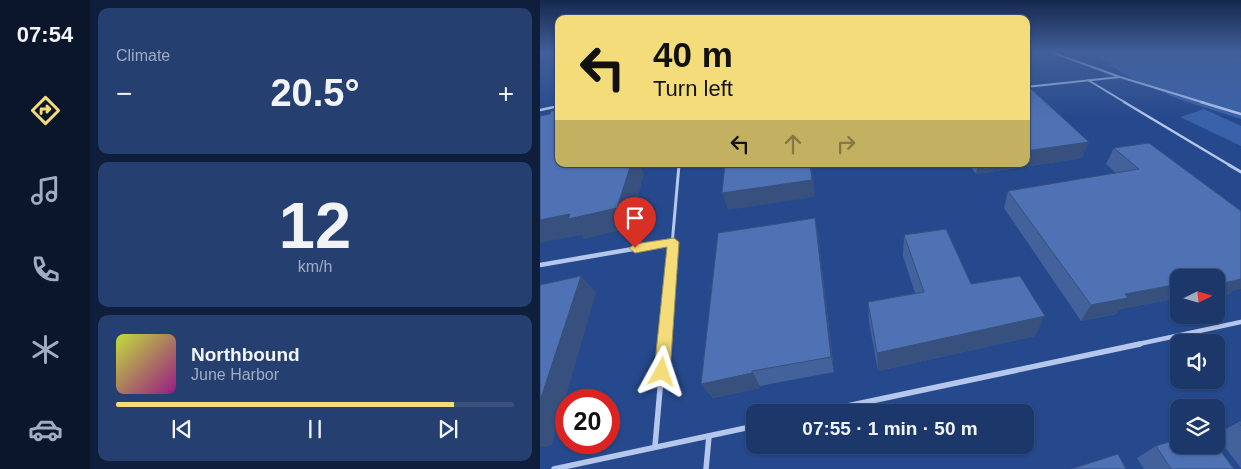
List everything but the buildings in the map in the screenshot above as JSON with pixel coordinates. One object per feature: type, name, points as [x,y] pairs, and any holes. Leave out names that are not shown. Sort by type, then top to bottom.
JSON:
[{"type":"lane","points":[[1111,74],[1241,114]]},
{"type":"lane","points":[[1030,87],[1120,77]]},
{"type":"lane","points":[[1088,80],[1241,172]]},
{"type":"lane","points":[[540,110],[555,107]]},
{"type":"lane","points":[[655,446],[674,242],[679,167]]},
{"type":"lane","points":[[540,265],[674,242]]},
{"type":"lane","points":[[857,404],[1241,322]]},
{"type":"lane","points":[[554,469],[746,428]]},
{"type":"lane","points":[[706,469],[709,436]]},
{"type":"shaded area","points":[[1124,74],[1241,74],[1241,119],[1178,99]]},
{"type":"shaded area","points":[[1204,109],[1241,126],[1241,146],[1180,117]]},
{"type":"route","points":[[635,248],[674,242],[662,372]]}]
